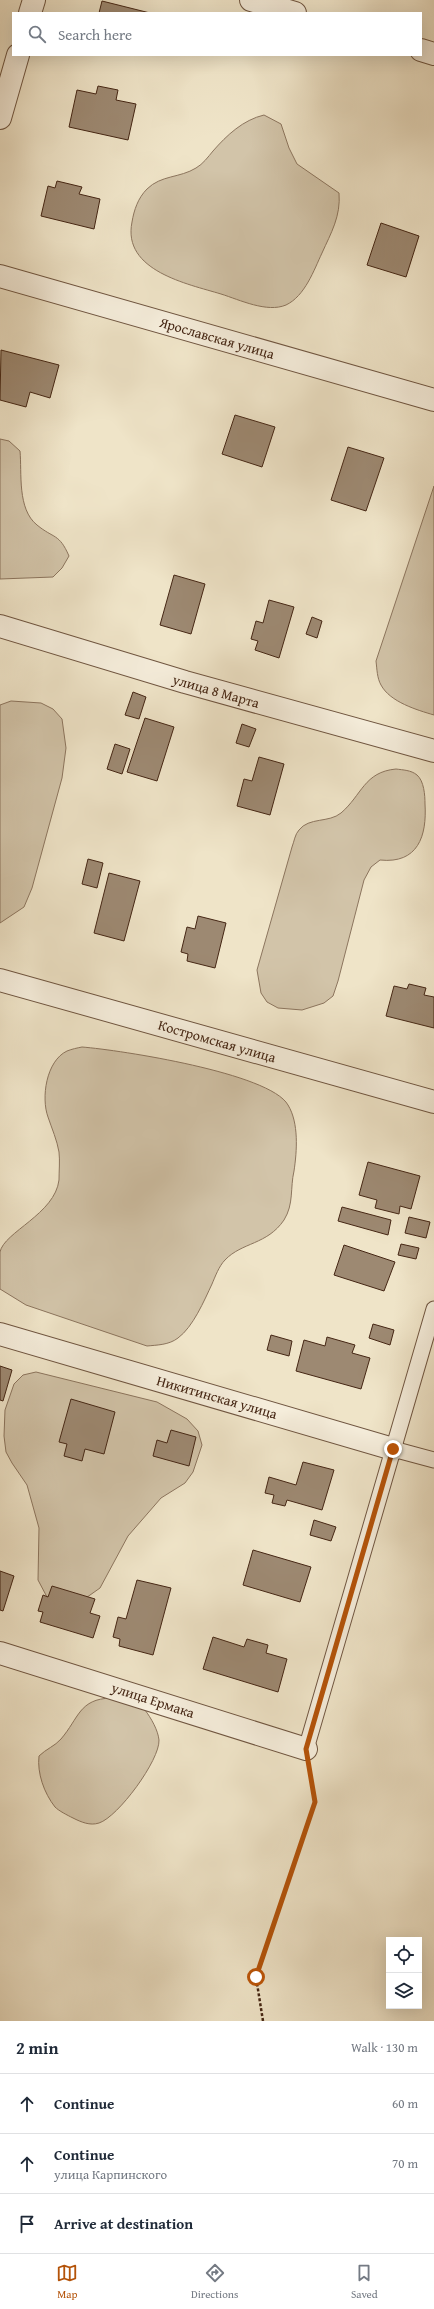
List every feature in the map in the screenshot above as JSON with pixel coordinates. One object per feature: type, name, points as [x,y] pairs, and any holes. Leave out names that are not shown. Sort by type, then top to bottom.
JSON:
[{"type":"street","points":[[30,12],[34,0]]},
{"type":"street","points":[[251,0],[292,12]]},
{"type":"street","points":[[422,50],[434,54]]},
{"type":"street","points":[[0,118],[18,56]]},
{"type":"street","name":"Ярославская улица","points":[[0,276],[434,400]]},
{"type":"street","name":"улица 8 Марта","points":[[0,626],[185,682],[434,751]]},
{"type":"street","name":"Костромская улица","points":[[0,980],[434,1102]]},
{"type":"street","name":"Никитинская улица","points":[[0,1334],[393,1449]]},
{"type":"street","name":"улица Ермака","points":[[0,1653],[306,1749]]},
{"type":"lane","points":[[306,1749],[434,1309]]},
{"type":"lane","name":"Никитинская улица","points":[[393,1449],[434,1460]]},
{"type":"path","points":[[263,2021],[256,1977],[315,1802],[306,1749]]},
{"type":"shaded area","points":[[264,115],[281,124],[289,148],[297,164],[339,193],[335,224],[304,289],[293,301],[286,305],[270,308],[254,305],[176,280],[160,273],[147,264],[137,253],[132,239],[132,222],[135,209],[141,196],[152,184],[184,174],[196,168],[224,139],[242,124]]},
{"type":"shaded area","points":[[0,439],[9,441],[20,451],[23,500],[26,510],[37,525],[56,537],[62,543],[69,556],[62,568],[53,577],[0,579]]},
{"type":"shaded area","points":[[434,486],[434,715],[420,711],[397,701],[385,691],[381,685],[377,673],[376,661]]},
{"type":"shaded area","points":[[11,701],[41,703],[53,709],[62,719],[66,748],[62,778],[32,888],[24,907],[0,923],[0,705]]},
{"type":"shaded area","points":[[396,769],[407,770],[415,773],[423,784],[425,816],[422,837],[418,846],[403,857],[393,860],[380,860],[371,867],[364,880],[333,996],[324,1003],[302,1010],[278,1008],[267,1002],[261,993],[257,970],[296,834],[308,823],[331,818],[341,813],[370,779],[385,771]]},
{"type":"shaded area","points":[[82,1047],[159,1058],[225,1073],[254,1083],[276,1093],[288,1105],[292,1112],[296,1129],[295,1163],[291,1202],[284,1220],[270,1234],[232,1254],[223,1262],[202,1306],[189,1327],[178,1338],[167,1343],[147,1346],[26,1305],[0,1289],[0,1252],[10,1237],[49,1203],[59,1180],[59,1152],[48,1117],[45,1100],[45,1090],[50,1071],[60,1056],[67,1051]]},
{"type":"shaded area","points":[[36,1372],[157,1402],[187,1419],[198,1431],[202,1445],[193,1472],[185,1483],[161,1498],[128,1536],[100,1588],[83,1600],[47,1597],[38,1580],[39,1528],[27,1485],[6,1452],[4,1436],[5,1410],[14,1384],[23,1375]]},
{"type":"shaded area","points":[[111,1698],[145,1710],[152,1720],[159,1740],[153,1761],[127,1799],[107,1819],[96,1824],[89,1824],[73,1818],[55,1807],[42,1783],[39,1769],[39,1756],[61,1739],[86,1706],[100,1699]]},
{"type":"building","points":[[102,1],[146,12],[99,12]]},
{"type":"building","points":[[98,86],[118,90],[116,100],[136,104],[128,140],[69,127],[77,90],[96,94]]},
{"type":"building","points":[[57,181],[82,187],[79,194],[100,199],[94,229],[41,216],[48,186],[55,188]]},
{"type":"building","points":[[381,223],[419,236],[406,277],[367,265]]},
{"type":"building","points":[[1,350],[59,365],[50,398],[30,392],[26,407],[0,400]]},
{"type":"building","points":[[235,415],[275,427],[262,467],[222,454]]},
{"type":"building","points":[[348,447],[384,458],[366,511],[331,500]]},
{"type":"building","points":[[174,575],[205,584],[191,634],[160,625]]},
{"type":"building","points":[[269,600],[294,607],[279,658],[255,650],[258,641],[251,639],[256,621],[263,623]]},
{"type":"building","points":[[312,617],[322,621],[317,638],[306,634]]},
{"type":"building","points":[[133,692],[146,697],[139,719],[125,715]]},
{"type":"building","points":[[145,718],[174,727],[157,781],[127,772]]},
{"type":"building","points":[[242,724],[256,729],[249,747],[236,743]]},
{"type":"building","points":[[115,744],[130,749],[122,774],[107,769]]},
{"type":"building","points":[[259,757],[284,764],[270,815],[237,806],[244,779],[252,781]]},
{"type":"building","points":[[88,859],[103,863],[97,888],[82,884]]},
{"type":"building","points":[[109,873],[140,881],[124,941],[94,933]]},
{"type":"building","points":[[198,916],[226,923],[215,968],[187,961],[188,954],[181,952],[187,927],[195,929]]},
{"type":"building","points":[[409,984],[426,988],[424,995],[434,997],[434,1028],[386,1016],[394,986],[407,989]]},
{"type":"building","points":[[368,1162],[420,1176],[411,1209],[400,1206],[399,1214],[375,1208],[377,1200],[359,1195]]},
{"type":"building","points":[[342,1207],[391,1220],[388,1235],[338,1221]]},
{"type":"building","points":[[409,1217],[430,1222],[426,1238],[405,1233]]},
{"type":"building","points":[[401,1244],[419,1248],[416,1259],[398,1255]]},
{"type":"building","points":[[344,1245],[395,1262],[384,1291],[334,1275]]},
{"type":"building","points":[[373,1324],[394,1330],[390,1345],[369,1338]]},
{"type":"building","points":[[271,1335],[292,1341],[289,1356],[267,1350]]},
{"type":"building","points":[[327,1337],[355,1345],[352,1353],[370,1358],[361,1389],[296,1371],[304,1340],[325,1346]]},
{"type":"building","points":[[0,1366],[12,1370],[3,1401],[0,1400]]},
{"type":"building","points":[[71,1399],[115,1412],[104,1454],[85,1449],[82,1461],[64,1456],[67,1444],[59,1442]]},
{"type":"building","points":[[171,1430],[196,1437],[189,1466],[153,1456],[157,1440],[167,1443]]},
{"type":"building","points":[[303,1462],[334,1470],[322,1510],[287,1500],[285,1506],[272,1503],[274,1495],[265,1493],[269,1477],[296,1485]]},
{"type":"building","points":[[314,1520],[336,1527],[331,1541],[310,1535]]},
{"type":"building","points":[[253,1550],[311,1567],[300,1602],[243,1585]]},
{"type":"building","points":[[0,1571],[14,1576],[3,1611],[0,1610]]},
{"type":"building","points":[[137,1580],[171,1588],[153,1655],[119,1646],[120,1639],[113,1637],[118,1617],[126,1619]]},
{"type":"building","points":[[52,1586],[95,1599],[90,1613],[100,1616],[93,1638],[40,1622],[43,1612],[38,1611],[43,1595],[48,1597]]},
{"type":"building","points":[[213,1637],[244,1647],[247,1639],[268,1645],[266,1653],[287,1659],[278,1692],[203,1669]]},
{"type":"route","points":[[256,1977],[315,1802],[306,1749],[393,1449]]}]
